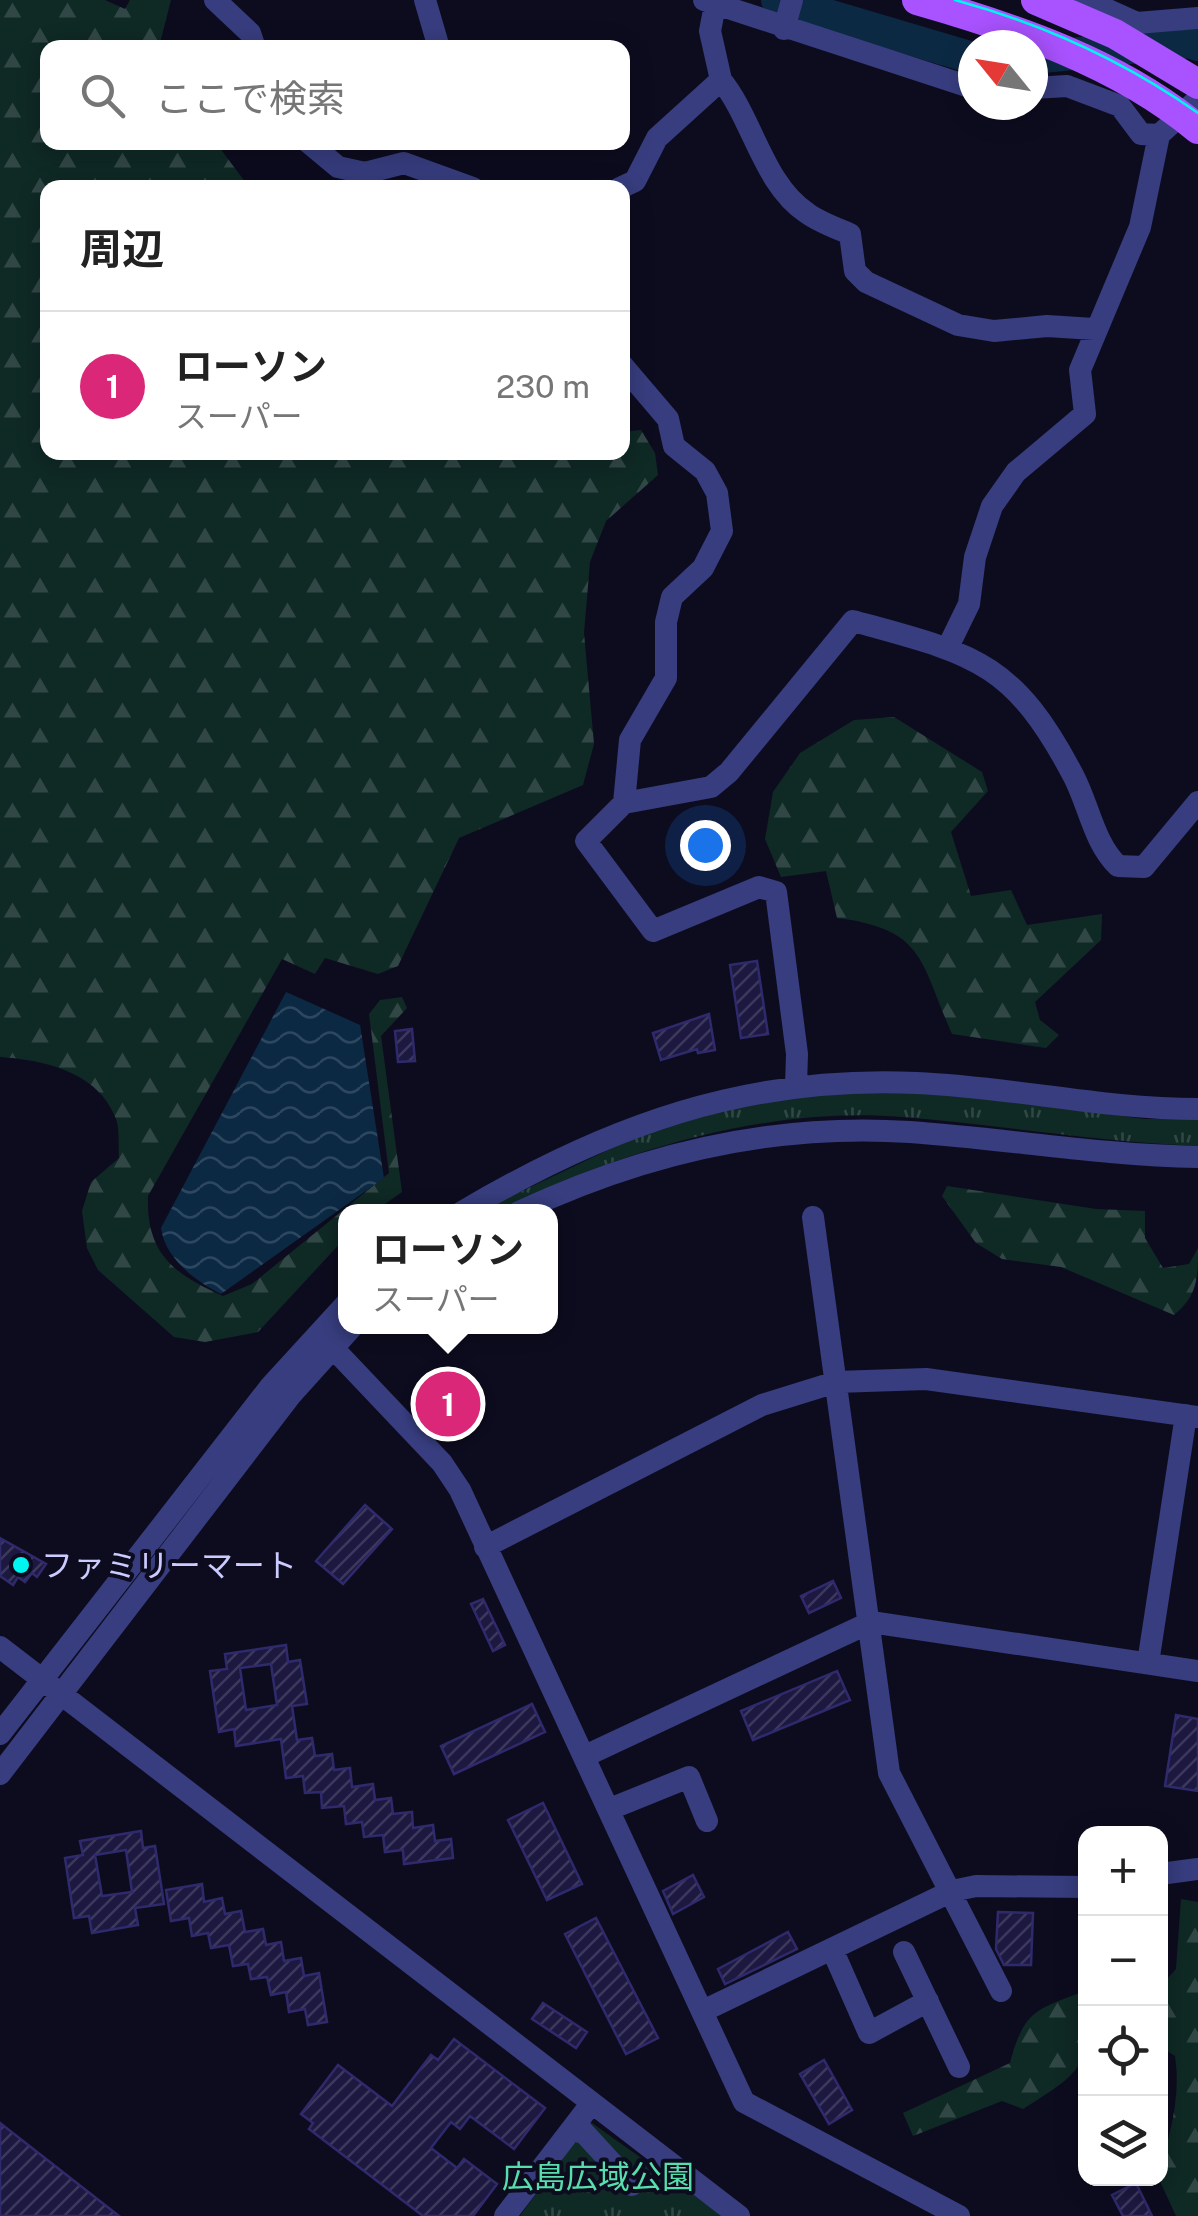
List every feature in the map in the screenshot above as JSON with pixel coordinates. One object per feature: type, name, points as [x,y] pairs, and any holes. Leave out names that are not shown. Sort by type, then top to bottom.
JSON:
[{"type":"main road","points":[[918,0],[1042,41],[1105,70],[1183,119]]},
{"type":"main road","points":[[1036,0],[1115,34],[1198,84]]},
{"type":"street","points":[[215,0],[242,23],[251,40]]},
{"type":"street","points":[[425,0],[436,40]]},
{"type":"street","points":[[784,27],[792,0]]},
{"type":"street","points":[[1086,0],[1138,23],[1198,18]]},
{"type":"street","points":[[958,83],[709,3],[710,31],[721,80],[738,100],[748,129],[788,196],[806,213],[850,234],[855,272],[866,282],[958,325],[994,332],[1047,326],[1094,330]]},
{"type":"street","points":[[630,183],[635,181],[657,138],[721,80]]},
{"type":"street","points":[[1048,87],[1067,86],[1120,106],[1141,134],[1183,119]]},
{"type":"street","points":[[948,648],[969,604],[975,556],[992,506],[1016,472],[1085,414],[1080,370],[1183,119]]},
{"type":"street","points":[[318,150],[338,167],[365,173],[408,153],[458,180]]},
{"type":"street","points":[[624,803],[630,740],[666,678],[666,622],[672,597],[703,568],[722,531],[717,493],[705,471],[674,446],[668,419],[630,374]]},
{"type":"street","points":[[796,1086],[797,1054],[776,892],[760,888],[654,930],[586,842],[624,803],[711,786],[729,772],[853,621],[948,648],[998,672],[1026,698],[1074,778],[1106,855],[1118,866],[1144,867],[1198,802]]},
{"type":"street","points":[[476,1204],[552,1162],[629,1128],[696,1104],[796,1086],[919,1083],[1139,1109],[1198,1109]]},
{"type":"street","points":[[536,1204],[560,1192],[710,1144],[783,1134],[907,1132],[1118,1155],[1198,1158]]},
{"type":"street","points":[[812,1217],[872,1622],[889,1773],[1000,1990]]},
{"type":"street","points":[[0,1734],[270,1387],[338,1313]]},
{"type":"street","points":[[0,1774],[345,1334]]},
{"type":"street","points":[[332,1348],[442,1463],[460,1490],[744,2102],[958,2216]]},
{"type":"street","points":[[485,1547],[762,1404],[836,1382],[926,1379],[1192,1416],[1148,1663]]},
{"type":"street","points":[[585,1756],[872,1622],[1198,1670]]},
{"type":"street","points":[[0,1647],[739,2216]]},
{"type":"street","points":[[610,1809],[689,1777],[707,1820]]},
{"type":"street","points":[[1168,1873],[1198,1870]]},
{"type":"street","points":[[703,2012],[952,1892],[976,1886],[1078,1887]]},
{"type":"street","points":[[832,1949],[869,2033],[928,2001]]},
{"type":"street","points":[[904,1952],[959,2067]]},
{"type":"street","points":[[504,2216],[590,2104]]},
{"type":"street","points":[[576,2124],[632,2185]]},
{"type":"green space","points":[[0,0],[105,0],[125,9],[130,0],[171,0],[161,40],[40,40],[40,150],[221,150],[244,180],[40,180],[40,460],[630,460],[630,431],[641,430],[655,453],[658,475],[606,521],[590,562],[584,633],[594,744],[583,785],[459,838],[398,966],[378,974],[325,958],[315,974],[282,959],[148,1196],[152,1233],[166,1259],[190,1279],[223,1296],[252,1284],[338,1214],[338,1246],[258,1332],[205,1342],[174,1337],[98,1270],[87,1248],[82,1211],[91,1182],[119,1158],[117,1123],[108,1103],[97,1090],[68,1072],[34,1061],[0,1057]]},
{"type":"green space","points":[[894,717],[982,772],[988,791],[951,832],[971,896],[1011,890],[1027,925],[1102,914],[1101,940],[1035,1002],[1040,1020],[1059,1035],[1046,1048],[952,1034],[925,968],[904,940],[866,923],[837,918],[826,871],[781,877],[765,839],[773,792],[800,753],[854,720]]},
{"type":"green space","points":[[402,997],[407,1008],[381,1036],[402,1192],[385,1204],[351,1204],[389,1173],[369,1014],[380,1000]]},
{"type":"green space","points":[[927,1090],[1144,1119],[1198,1119],[1198,1146],[902,1117],[798,1119],[694,1137],[593,1169],[513,1204],[495,1204],[642,1134],[774,1097]]},
{"type":"green space","points":[[947,1186],[1096,1209],[1145,1211],[1145,1238],[1163,1268],[1189,1264],[1198,1248],[1192,1293],[1174,1315],[1061,1267],[1002,1259],[976,1243],[942,1196]]},
{"type":"green space","points":[[1181,1899],[1198,1902],[1198,2216],[1176,2216],[1162,2186],[1168,2186],[1168,2140],[1177,2089],[1175,2056],[1168,2052],[1168,1978],[1176,1969]]},
{"type":"green space","points":[[1078,1994],[1078,2066],[1072,2074],[1023,2109],[1002,2101],[913,2136],[903,2113],[1010,2063],[1027,2021],[1055,2002]]},
{"type":"green space","name":"広島広域公園","points":[[589,2121],[723,2216],[520,2216]]},
{"type":"water","points":[[286,992],[360,1025],[384,1178],[347,1204],[338,1204],[338,1211],[221,1294],[175,1259],[161,1228]]},
{"type":"building","points":[[757,961],[768,1034],[741,1038],[730,965]]},
{"type":"building","points":[[709,1014],[715,1050],[698,1053],[697,1049],[661,1060],[653,1033]]},
{"type":"building","points":[[412,1029],[415,1061],[398,1062],[395,1031]]},
{"type":"building","points":[[459,1376],[477,1398],[438,1432],[419,1410]]},
{"type":"building","points":[[365,1505],[392,1529],[343,1584],[316,1561]]},
{"type":"building","points":[[0,1538],[46,1564],[37,1577],[32,1573],[25,1582],[18,1577],[13,1585],[0,1576]]},
{"type":"building","points":[[833,1581],[841,1598],[809,1613],[801,1596]]},
{"type":"building","points":[[483,1599],[505,1645],[493,1651],[471,1604]]},
{"type":"building","points":[[286,1645],[288,1662],[300,1660],[307,1704],[292,1706],[297,1740],[312,1738],[315,1756],[332,1754],[334,1770],[350,1768],[352,1787],[373,1784],[375,1800],[391,1798],[393,1814],[412,1812],[413,1828],[433,1825],[435,1841],[451,1839],[453,1858],[404,1864],[403,1850],[385,1852],[383,1835],[364,1837],[362,1822],[346,1824],[344,1806],[322,1808],[321,1792],[305,1793],[303,1776],[286,1778],[281,1739],[236,1746],[234,1729],[219,1732],[210,1671],[227,1669],[225,1654]],"holes":[[[271,1664],[277,1705],[246,1710],[240,1668]]]},
{"type":"building","points":[[837,1671],[850,1700],[753,1740],[741,1711]]},
{"type":"building","points":[[532,1704],[545,1732],[454,1774],[441,1746]]},
{"type":"building","points":[[1176,1715],[1198,1719],[1198,1791],[1165,1786]]},
{"type":"building","points":[[543,1803],[582,1884],[547,1900],[508,1820]]},
{"type":"building","points":[[141,1831],[143,1848],[155,1846],[164,1904],[135,1908],[138,1925],[92,1933],[89,1916],[74,1918],[65,1858],[83,1855],[80,1841]],"holes":[[[126,1850],[132,1892],[102,1896],[95,1855]]]},
{"type":"building","points":[[693,1875],[704,1897],[673,1914],[663,1891]]},
{"type":"building","points":[[202,1884],[204,1902],[222,1898],[225,1914],[241,1911],[245,1932],[263,1929],[266,1945],[281,1942],[284,1961],[301,1958],[304,1976],[319,1973],[327,2022],[308,2025],[305,2009],[289,2012],[286,1992],[271,1995],[267,1977],[251,1979],[248,1964],[233,1966],[229,1945],[211,1948],[208,1933],[192,1936],[189,1918],[171,1921],[166,1890]]},
{"type":"building","points":[[998,1912],[1033,1913],[1031,1965],[1004,1965],[996,1949]]},
{"type":"building","points":[[596,1918],[658,2038],[626,2054],[565,1934]]},
{"type":"building","points":[[788,1932],[797,1949],[725,1984],[718,1969]]},
{"type":"building","points":[[543,2003],[587,2032],[576,2048],[532,2019]]},
{"type":"building","points":[[454,2039],[545,2108],[514,2149],[470,2116],[460,2129],[451,2122],[431,2148],[457,2168],[464,2159],[497,2184],[473,2216],[423,2216],[309,2129],[313,2123],[301,2114],[338,2065],[392,2106],[431,2055],[438,2060]]},
{"type":"building","points":[[824,2060],[852,2110],[829,2124],[800,2074]]},
{"type":"building","points":[[0,2123],[119,2216],[0,2216]]},
{"type":"building","points":[[1137,2186],[1152,2216],[1123,2216],[1112,2195]]},
{"type":"waterway","points":[[777,0],[958,54]]},
{"type":"waterway","points":[[1048,56],[1188,42],[1198,45]]},
{"type":"tram line","points":[[955,0],[1020,20],[1082,46],[1198,113]]},
{"type":"place","name":"ローソン","points":[[448,1404]]},
{"type":"place","name":"ファミリーマート","points":[[21,1565]]}]
